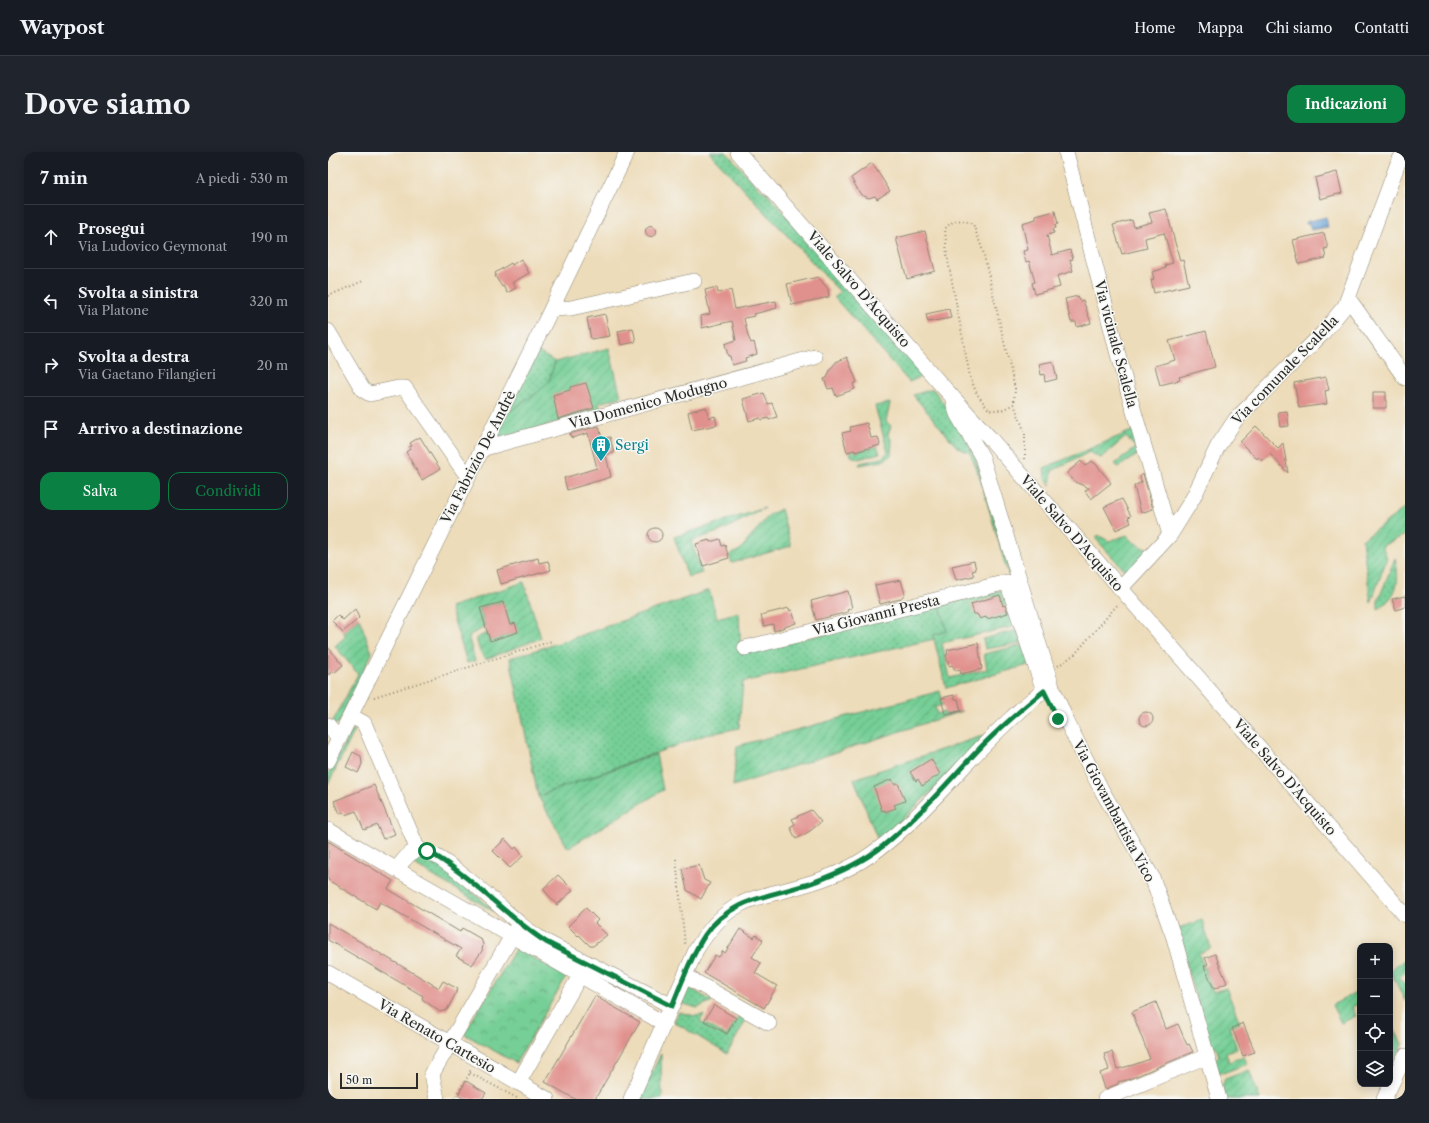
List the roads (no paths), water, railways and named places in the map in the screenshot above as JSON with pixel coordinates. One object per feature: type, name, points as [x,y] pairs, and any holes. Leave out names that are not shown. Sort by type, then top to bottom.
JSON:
[{"type":"street","name":"Via Fabrizio De Andrè","points":[[328,761],[331,731],[350,716],[552,309],[626,152]]},
{"type":"street","name":"Viale Salvo D'Acquisto","points":[[738,152],[1018,470],[1120,596],[1405,915]]},
{"type":"street","name":"Via vicinale Scalella","points":[[1066,152],[1123,374],[1170,535]]},
{"type":"street","name":"Via comunale Scalella","points":[[1120,596],[1170,535],[1193,498],[1218,446],[1236,419],[1322,334],[1345,306],[1402,163]]},
{"type":"street","points":[[552,309],[571,308],[694,281]]},
{"type":"street","points":[[1348,298],[1405,378]]},
{"type":"street","points":[[328,331],[363,390],[370,394],[405,388],[468,477]]},
{"type":"street","name":"Via Domenico Modugno","points":[[481,450],[815,357]]},
{"type":"street","name":"Via Giovambattista Vico","points":[[949,392],[957,414],[982,457],[1048,672],[1048,689],[1067,722],[1101,789],[1152,877],[1174,938],[1218,1099]]},
{"type":"street","points":[[982,457],[981,446],[988,436]]},
{"type":"street","name":"Via Giovanni Presta","points":[[745,648],[1007,582],[1048,689]]},
{"type":"street","points":[[631,1099],[663,1023],[692,960],[706,933],[723,916],[737,905],[754,898],[813,882],[844,870],[861,861],[883,846],[983,745],[1016,714],[1048,689]]},
{"type":"street","points":[[350,716],[364,723],[418,850]]},
{"type":"street","points":[[328,830],[581,974],[663,1023]]},
{"type":"street","points":[[397,869],[406,858],[418,850],[429,852],[459,872],[520,924],[546,942],[570,956],[672,1006]]},
{"type":"street","points":[[437,1099],[432,1074],[449,1042],[520,924]]},
{"type":"street","name":"Via Renato Cartesio","points":[[328,973],[449,1042],[518,1084],[547,1099]]},
{"type":"street","points":[[518,1084],[581,974]]},
{"type":"street","points":[[685,976],[769,1023]]},
{"type":"street","points":[[1104,1099],[1207,1056]]},
{"type":"street","points":[[1384,1099],[1405,1056]]},
{"type":"water","points":[[1326,217],[1328,227],[1311,230],[1309,223],[1306,224],[1305,222]]},
{"type":"place","name":"Sergi","points":[[601,462]]}]
